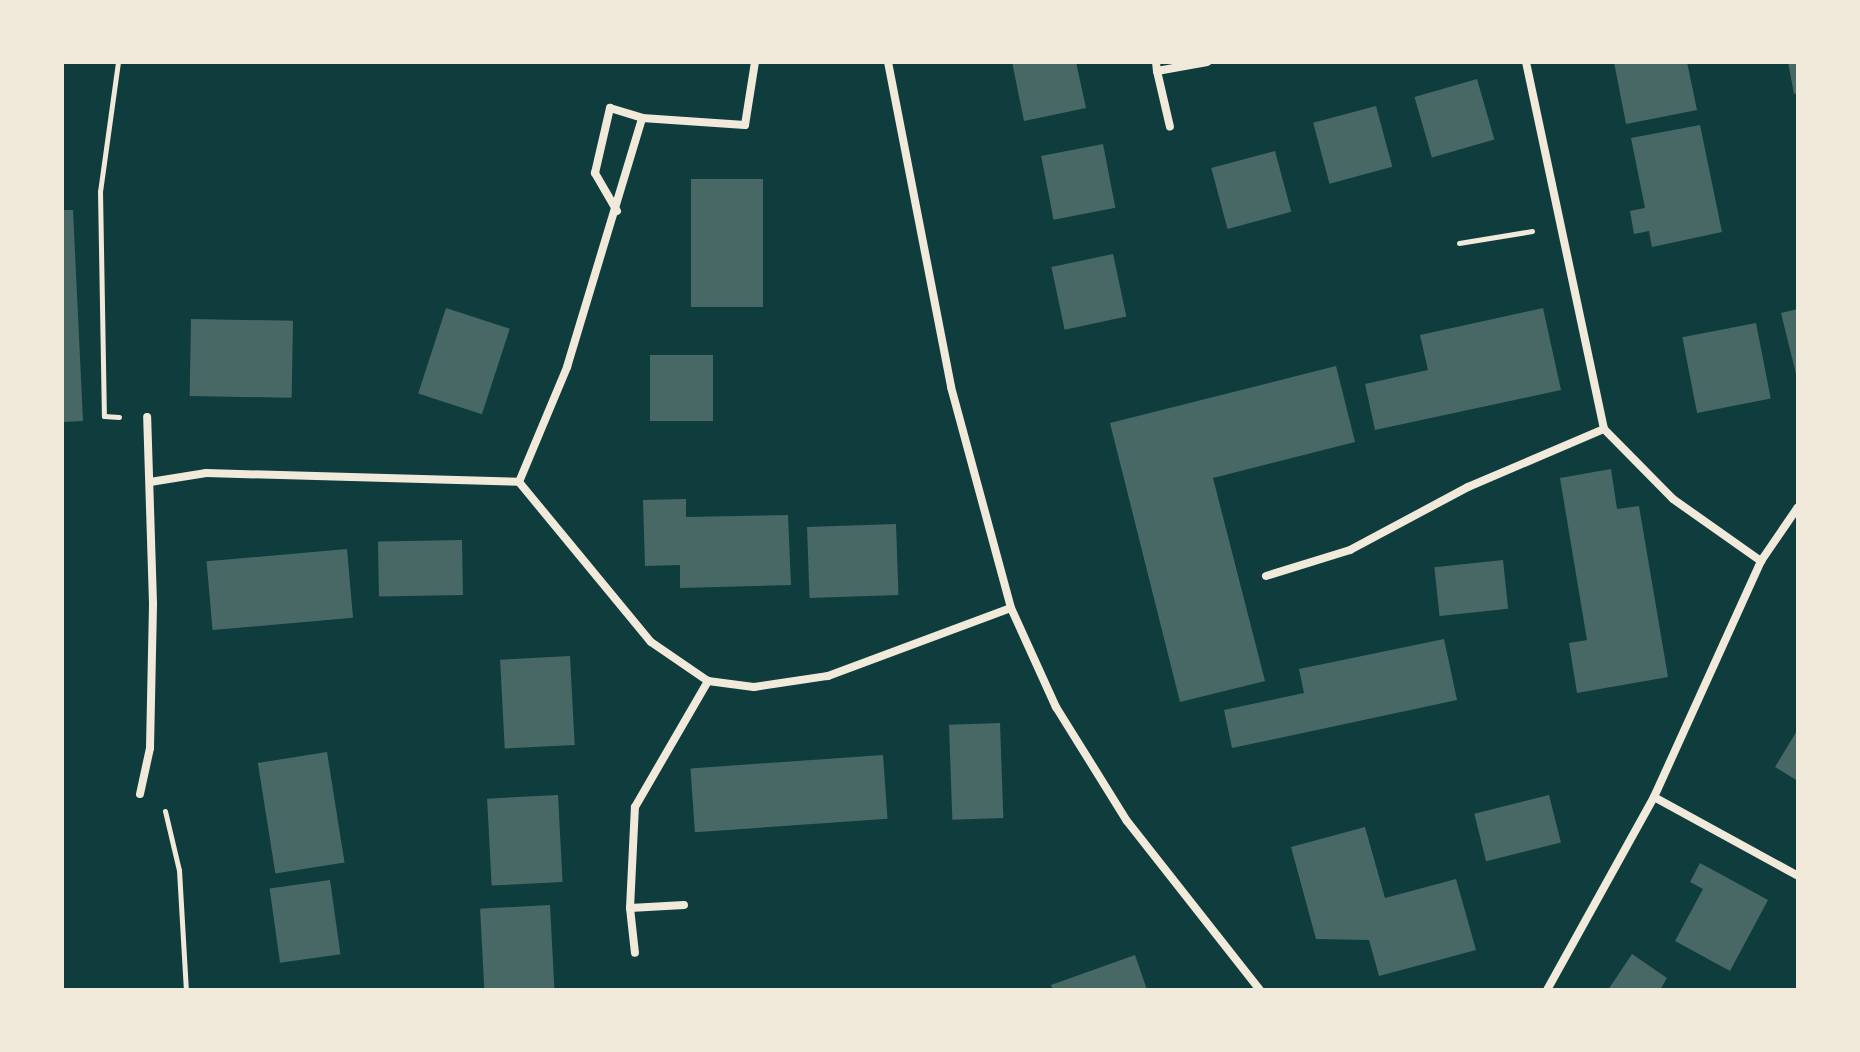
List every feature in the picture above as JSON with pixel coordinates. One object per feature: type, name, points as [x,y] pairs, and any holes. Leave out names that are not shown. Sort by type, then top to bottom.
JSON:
[{"type":"street","points":[[617,211],[595,173],[610,108],[642,118],[745,125],[755,62]]},
{"type":"street","points":[[888,62],[951,387],[1011,608],[1056,707],[1127,821],[1260,990]]},
{"type":"street","points":[[1170,127],[1156,67],[1207,62]]},
{"type":"street","points":[[1526,62],[1604,429],[1673,499],[1761,561]]},
{"type":"street","points":[[519,482],[567,367],[617,211],[642,118]]},
{"type":"street","points":[[140,794],[150,748],[150,482],[147,417]]},
{"type":"street","points":[[1266,576],[1350,550],[1468,487],[1604,429]]},
{"type":"street","points":[[150,482],[206,473],[519,482],[651,642],[708,681],[754,687],[828,676],[1011,608]]},
{"type":"street","points":[[1547,990],[1654,797],[1761,561],[1798,507]]},
{"type":"street","points":[[635,953],[630,908],[635,807],[708,681]]},
{"type":"street","points":[[1654,797],[1798,876]]},
{"type":"street","points":[[630,908],[684,905]]},
{"type":"path","points":[[118,62],[100,191],[104,416],[147,417]]},
{"type":"path","points":[[1459,243],[1560,226]]},
{"type":"path","points":[[150,748],[179,870],[186,990]]},
{"type":"building","points":[[1012,62],[1076,62],[1086,108],[1024,121]]},
{"type":"building","points":[[1614,62],[1687,62],[1697,110],[1626,124]]},
{"type":"building","points":[[1788,62],[1798,62],[1798,93],[1794,94]]},
{"type":"building","points":[[1477,79],[1494,140],[1432,157],[1415,97]]},
{"type":"building","points":[[1376,106],[1392,167],[1330,184],[1313,123]]},
{"type":"building","points":[[1700,125],[1722,232],[1652,247],[1649,231],[1634,234],[1630,211],[1645,208],[1631,138]]},
{"type":"building","points":[[1103,144],[1115,208],[1054,220],[1041,156]]},
{"type":"building","points":[[1275,151],[1291,212],[1228,229],[1211,168]]},
{"type":"building","points":[[691,179],[763,179],[763,307],[691,307]]},
{"type":"building","points":[[62,210],[73,210],[83,421],[62,422]]},
{"type":"building","points":[[1113,254],[1126,317],[1065,330],[1051,267]]},
{"type":"building","points":[[446,308],[510,329],[482,414],[418,394]]},
{"type":"building","points":[[1543,308],[1561,390],[1375,430],[1365,384],[1428,370],[1420,335]]},
{"type":"building","points":[[1798,309],[1798,378],[1797,378],[1781,313]]},
{"type":"building","points":[[191,319],[293,321],[292,398],[190,396]]},
{"type":"building","points":[[1756,323],[1771,399],[1697,413],[1682,337]]},
{"type":"building","points":[[650,355],[713,355],[713,421],[650,421]]},
{"type":"building","points":[[1336,366],[1355,442],[1213,478],[1265,681],[1180,702],[1110,423]]},
{"type":"building","points":[[1611,469],[1617,509],[1639,506],[1668,677],[1577,693],[1569,643],[1587,640],[1560,478]]},
{"type":"building","points":[[686,499],[686,517],[788,515],[791,585],[680,588],[680,565],[645,566],[643,500]]},
{"type":"building","points":[[896,524],[898,595],[810,598],[807,527]]},
{"type":"building","points":[[462,540],[463,595],[379,596],[378,541]]},
{"type":"building","points":[[347,549],[353,618],[213,630],[207,561]]},
{"type":"building","points":[[1503,560],[1508,609],[1439,616],[1434,567]]},
{"type":"building","points":[[1444,639],[1457,700],[1232,748],[1224,710],[1304,693],[1299,669]]},
{"type":"building","points":[[570,656],[575,745],[505,749],[500,660]]},
{"type":"building","points":[[1000,723],[1003,818],[952,820],[949,725]]},
{"type":"building","points":[[1798,729],[1798,781],[1775,767]]},
{"type":"building","points":[[327,752],[345,863],[275,874],[258,763]]},
{"type":"building","points":[[883,755],[887,819],[695,832],[690,768]]},
{"type":"building","points":[[558,795],[563,882],[492,886],[487,799]]},
{"type":"building","points":[[1549,795],[1561,843],[1486,861],[1474,814]]},
{"type":"building","points":[[1365,827],[1385,898],[1456,879],[1476,950],[1379,976],[1369,940],[1316,939],[1291,847]]},
{"type":"building","points":[[1700,863],[1768,900],[1730,971],[1675,941],[1703,889],[1690,882]]},
{"type":"building","points":[[330,880],[340,954],[280,963],[270,888]]},
{"type":"building","points":[[550,905],[554,990],[484,990],[480,909]]},
{"type":"building","points":[[1632,954],[1667,978],[1660,990],[1608,990]]},
{"type":"building","points":[[1135,955],[1147,990],[1053,990],[1051,985]]}]
